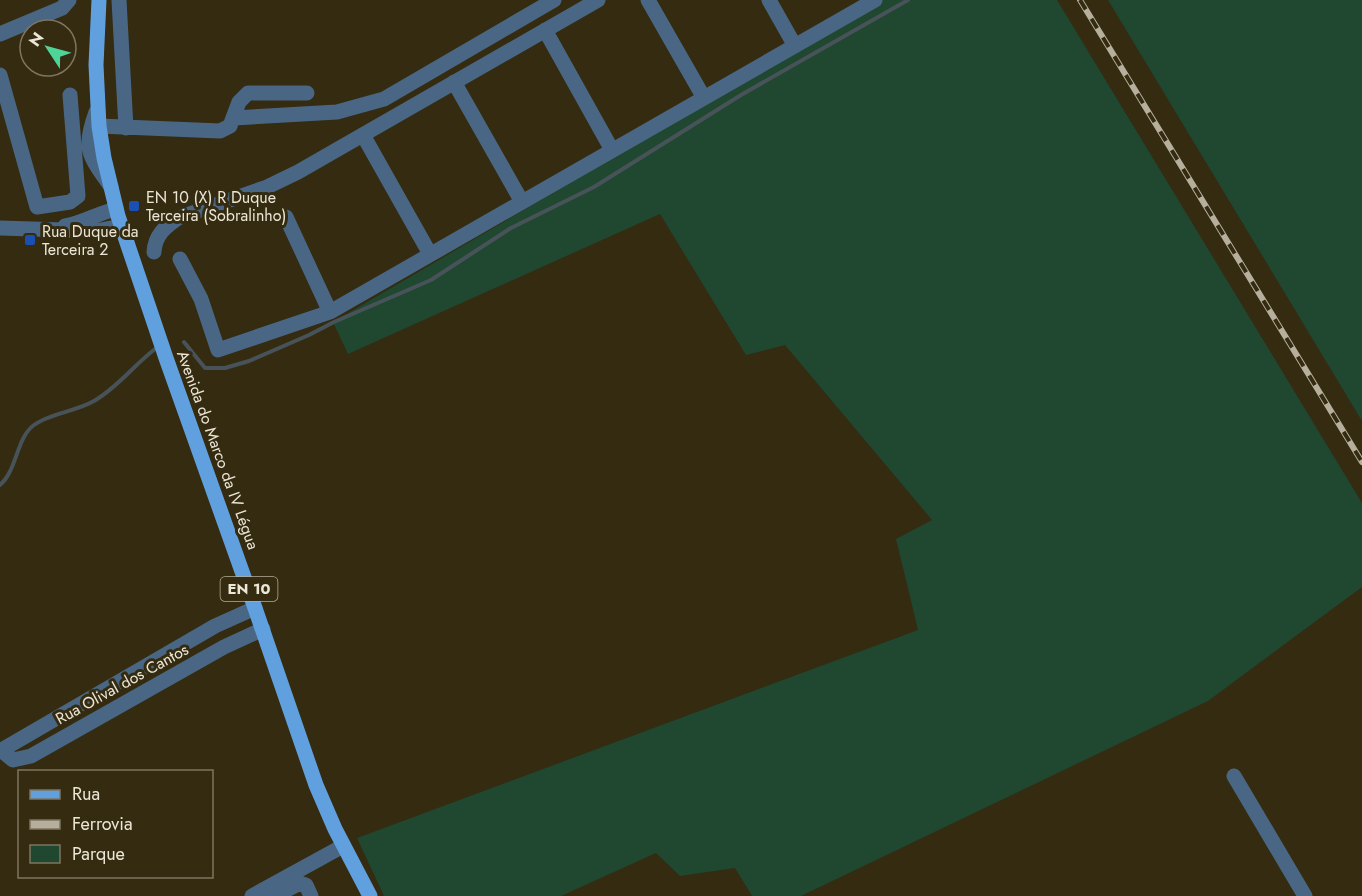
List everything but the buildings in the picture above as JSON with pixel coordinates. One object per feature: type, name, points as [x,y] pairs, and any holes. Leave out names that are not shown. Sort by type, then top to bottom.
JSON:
[{"type":"main road","name":"Avenida do Marco da IV Légua","points":[[99,0],[96,65],[99,126],[116,208],[166,358],[316,785],[343,846],[370,896]]},
{"type":"street","points":[[0,34],[62,9],[69,0]]},
{"type":"street","points":[[119,0],[126,128]]},
{"type":"street","points":[[234,118],[337,112],[384,99],[554,0]]},
{"type":"street","points":[[154,252],[154,244],[158,235],[166,226],[178,219],[274,183],[363,135],[598,0]]},
{"type":"street","points":[[648,0],[704,98]]},
{"type":"street","points":[[769,0],[795,46]]},
{"type":"street","points":[[180,259],[201,299],[218,350],[330,312],[875,0]]},
{"type":"street","points":[[545,30],[612,150]]},
{"type":"street","points":[[0,75],[37,207],[70,202],[78,196],[70,95]]},
{"type":"street","points":[[454,82],[522,202]]},
{"type":"street","points":[[99,126],[220,131],[230,126],[239,102],[248,93],[307,93]]},
{"type":"street","points":[[99,106],[88,133],[90,158],[111,187]]},
{"type":"street","points":[[363,135],[430,254]]},
{"type":"street","points":[[48,230],[75,224],[116,208]]},
{"type":"street","points":[[286,217],[330,312]]},
{"type":"street","points":[[0,228],[96,231],[122,226]]},
{"type":"street","name":"Rua Olival dos Cantos","points":[[255,608],[215,626],[0,750],[13,760],[31,756],[224,647],[263,629]]},
{"type":"street","points":[[1234,776],[1305,896]]},
{"type":"street","points":[[252,896],[343,846]]},
{"type":"street","points":[[275,896],[300,883],[306,885],[311,896]]},
{"type":"green space","points":[[882,0],[1057,0],[1362,503],[1362,587],[1208,701],[801,896],[752,896],[735,868],[680,876],[656,853],[561,896],[384,896],[357,838],[918,630],[896,539],[932,520],[785,345],[746,355],[660,214],[348,354],[333,322]]},
{"type":"green space","points":[[1108,0],[1362,0],[1362,421]]},
{"type":"waterway","points":[[184,342],[205,368],[225,368],[249,361],[431,280],[511,228],[594,187],[741,95],[908,0]]},
{"type":"waterway","points":[[0,485],[10,472],[23,438],[34,425],[94,401],[111,389],[155,349]]},
{"type":"railway","points":[[1080,0],[1362,462]]},
{"type":"place","name":"EN 10 (X) R Duque Terceira (Sobralinho)","points":[[134,206]]},
{"type":"place","name":"Rua Duque da Terceira 2","points":[[30,240]]}]
